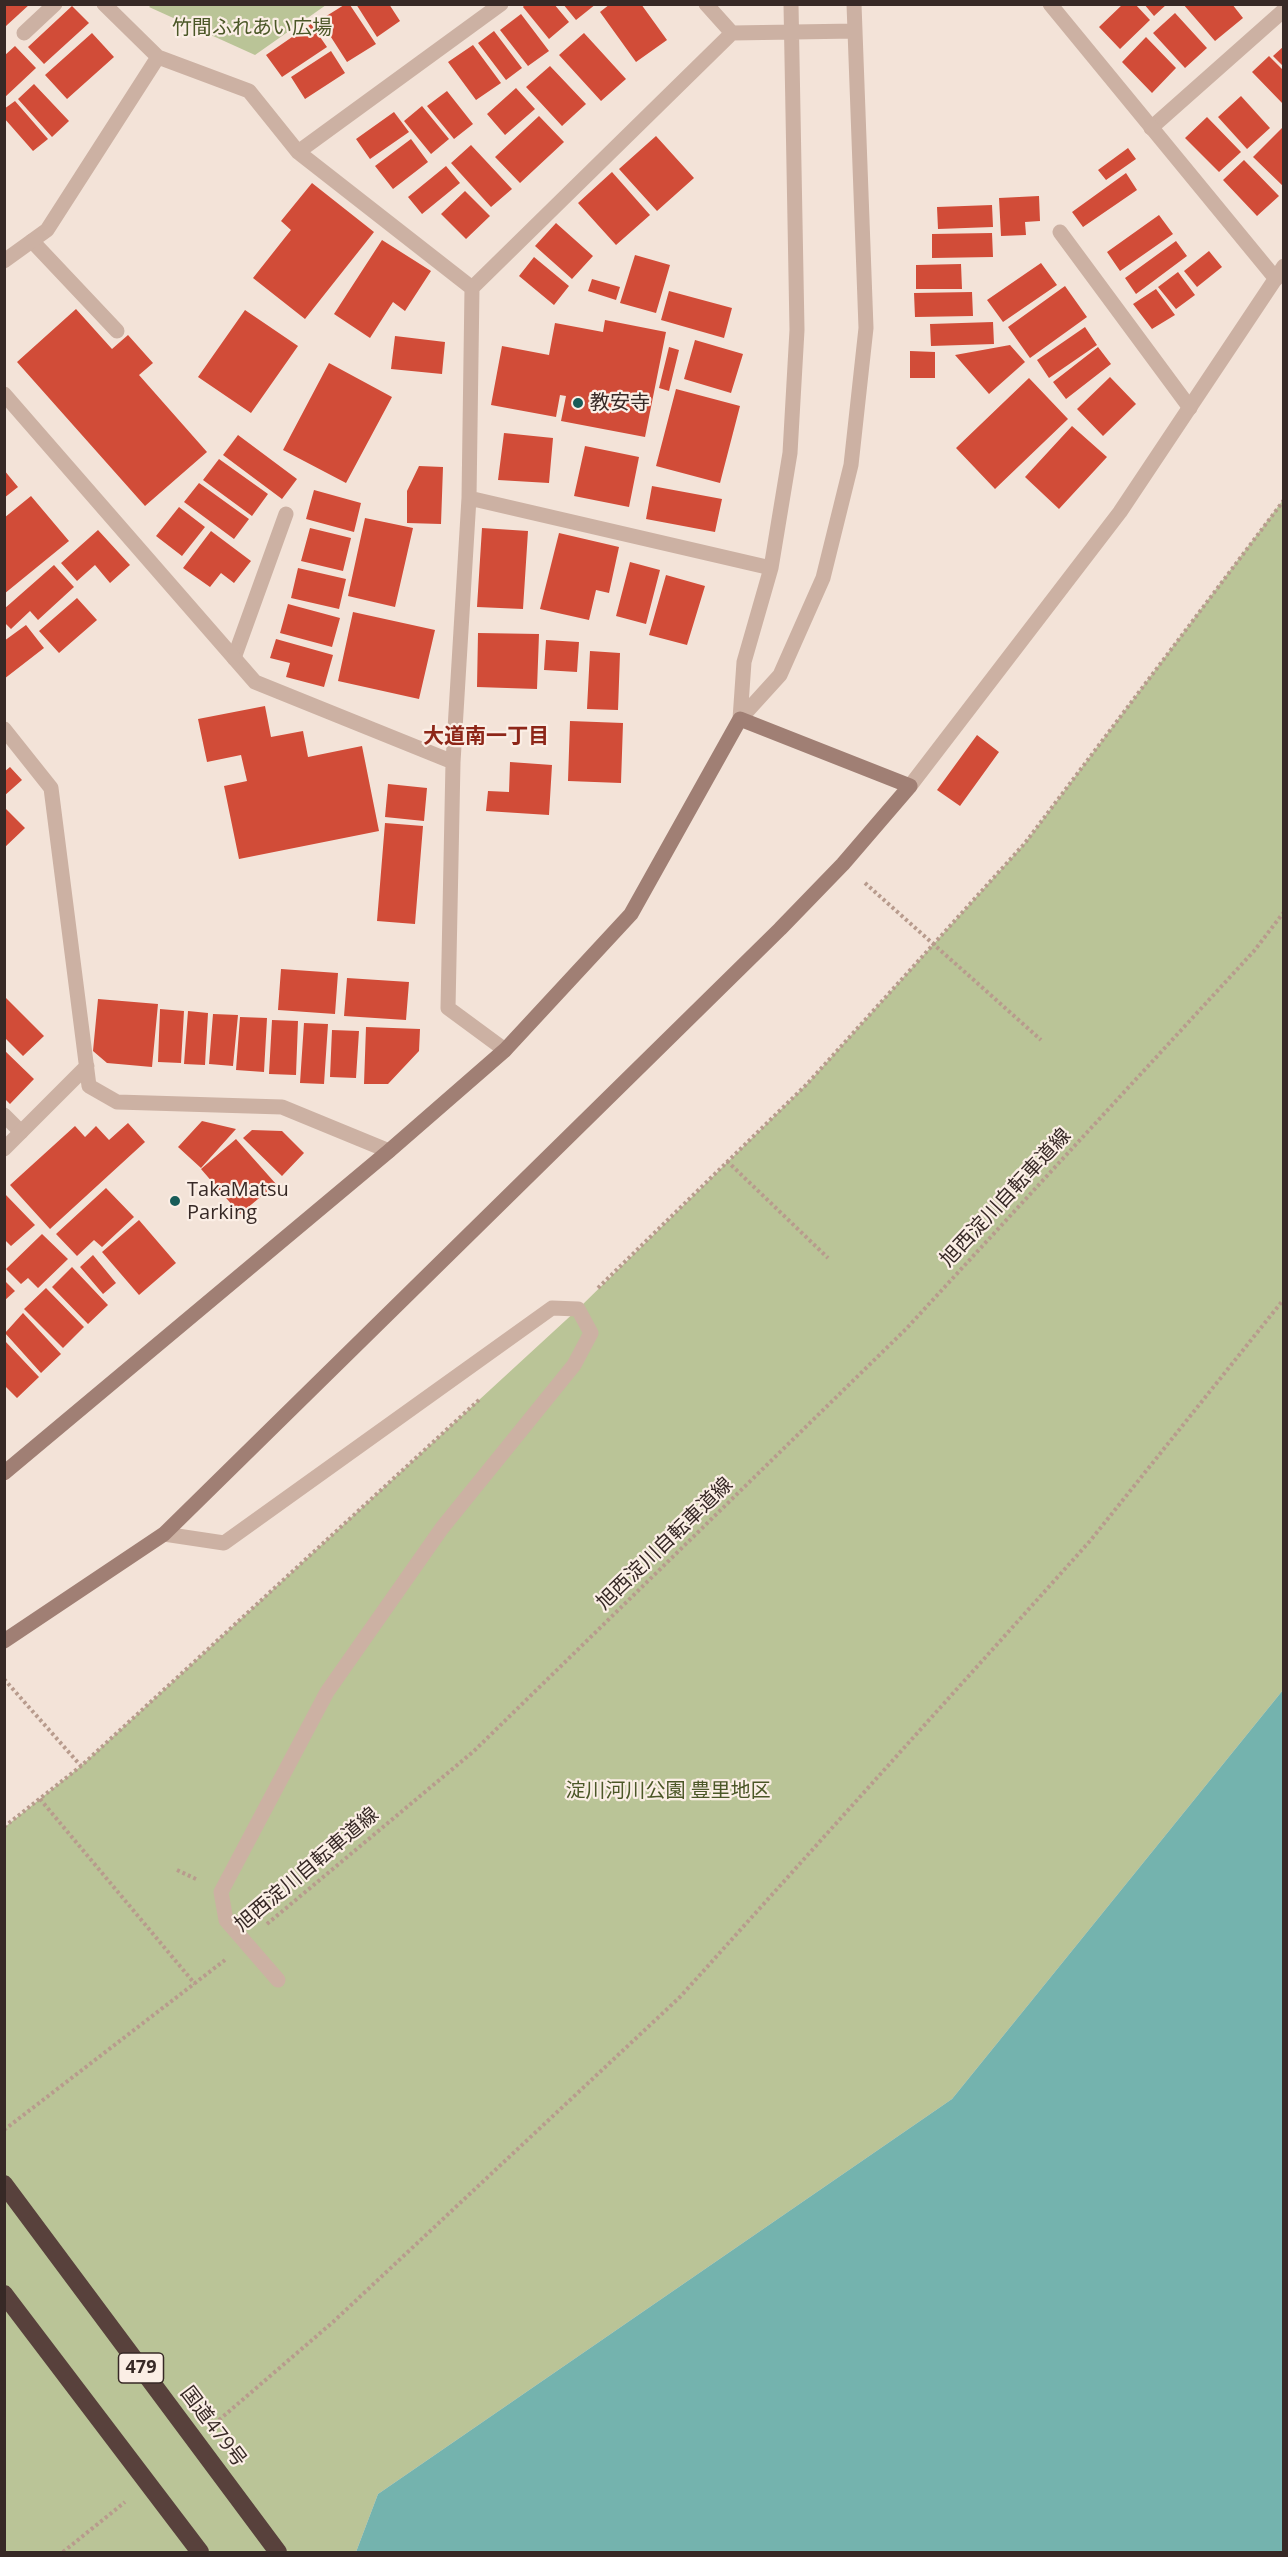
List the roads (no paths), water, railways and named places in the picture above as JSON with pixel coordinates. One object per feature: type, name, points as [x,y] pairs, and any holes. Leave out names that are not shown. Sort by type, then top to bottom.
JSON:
[{"type":"highway","name":"国道479号","points":[[4,2184],[278,2553]]},
{"type":"highway","points":[[4,2294],[200,2553]]},
{"type":"street","points":[[24,33],[55,4]]},
{"type":"street","points":[[104,4],[158,57],[249,91],[298,152],[472,288]]},
{"type":"street","points":[[298,152],[501,4]]},
{"type":"street","points":[[706,4],[732,33]]},
{"type":"street","points":[[740,719],[744,662],[771,568],[790,453],[797,330],[790,4]]},
{"type":"street","points":[[4,1473],[389,1151],[505,1050],[631,914],[740,719],[780,675],[823,578],[850,465],[866,328],[854,4]]},
{"type":"street","points":[[4,1641],[164,1534],[780,929],[843,864],[910,786],[1120,512],[1280,273],[1150,128],[1051,5]]},
{"type":"street","points":[[1150,128],[1284,10]]},
{"type":"street","points":[[505,1050],[448,1008],[453,762],[469,498],[472,288],[732,33],[855,31]]},
{"type":"street","points":[[4,261],[47,230],[158,57]]},
{"type":"street","points":[[1060,232],[1190,408]]},
{"type":"street","points":[[32,241],[117,331]]},
{"type":"street","points":[[4,394],[255,682],[453,762]]},
{"type":"street","points":[[469,498],[771,568]]},
{"type":"street","points":[[234,658],[286,514]]},
{"type":"street","points":[[740,719],[910,786]]},
{"type":"street","points":[[4,729],[51,788],[89,1086],[117,1101],[282,1107],[389,1151]]},
{"type":"street","points":[[4,1149],[87,1066]]},
{"type":"street","points":[[4,1115],[21,1132]]},
{"type":"street","points":[[164,1534],[224,1543],[552,1308],[578,1309],[591,1334],[574,1365],[442,1528],[327,1692],[221,1892],[226,1920],[278,1980]]},
{"type":"water","points":[[1283,1690],[1283,2552],[356,2552],[378,2494],[952,2099]]},
{"type":"place","name":"教安寺","points":[[578,403]]},
{"type":"place","name":"TakaMatsu Parking","points":[[175,1201]]},
{"type":"district","name":"大道南一丁目","points":[[486,737]]},
{"type":"park label","name":"竹間ふれあい広場","points":[[252,28]]},
{"type":"park label","name":"淀川河川公園 豊里地区","points":[[668,1791]]}]
